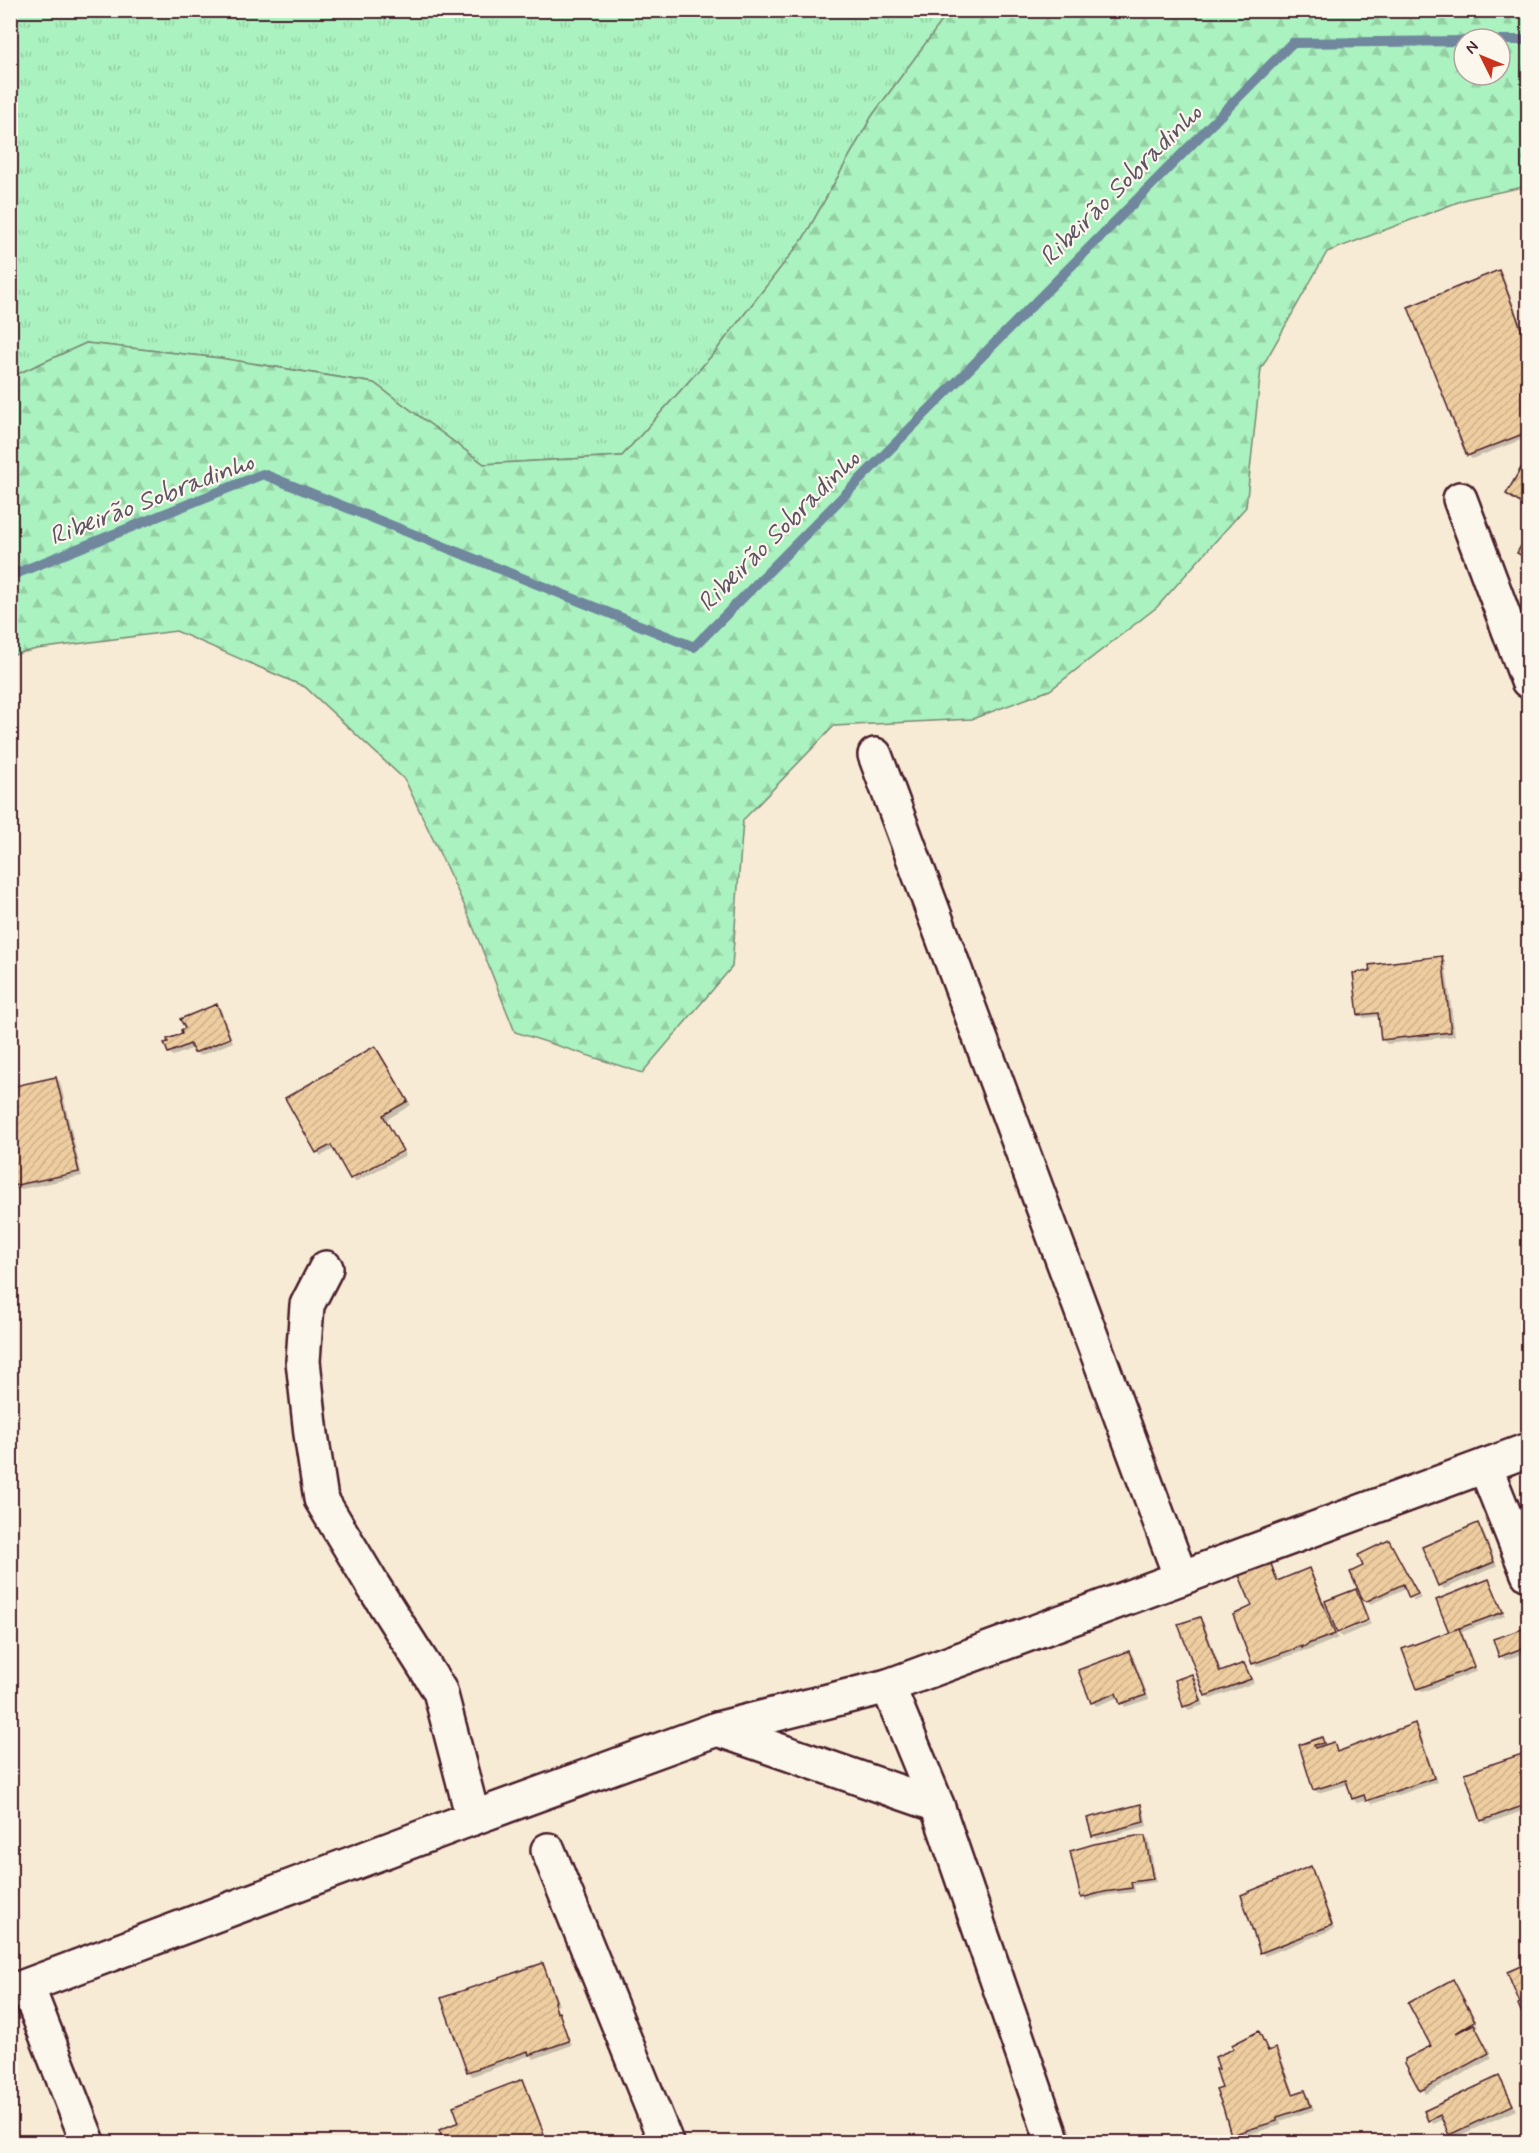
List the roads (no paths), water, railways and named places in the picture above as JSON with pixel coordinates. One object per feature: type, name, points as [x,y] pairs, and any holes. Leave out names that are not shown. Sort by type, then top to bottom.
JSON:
[{"type":"street","points":[[1460,499],[1528,681]]},
{"type":"street","points":[[875,755],[1181,1578]]},
{"type":"street","points":[[326,1268],[307,1305],[303,1361],[321,1499],[440,1691],[473,1818]]},
{"type":"street","points":[[88,2142],[19,1989],[717,1729],[888,1686],[1528,1450]]},
{"type":"street","points":[[1485,1466],[1528,1574]]},
{"type":"street","points":[[888,1686],[937,1805],[1053,2142]]},
{"type":"street","points":[[717,1729],[937,1805]]},
{"type":"street","points":[[548,1850],[666,2142]]},
{"type":"waterway","name":"Ribeirão Sobradinho","points":[[1512,40],[1528,40]]},
{"type":"waterway","name":"Ribeirão Sobradinho","points":[[10,576],[263,474],[694,647],[1292,43],[1452,41]]}]
